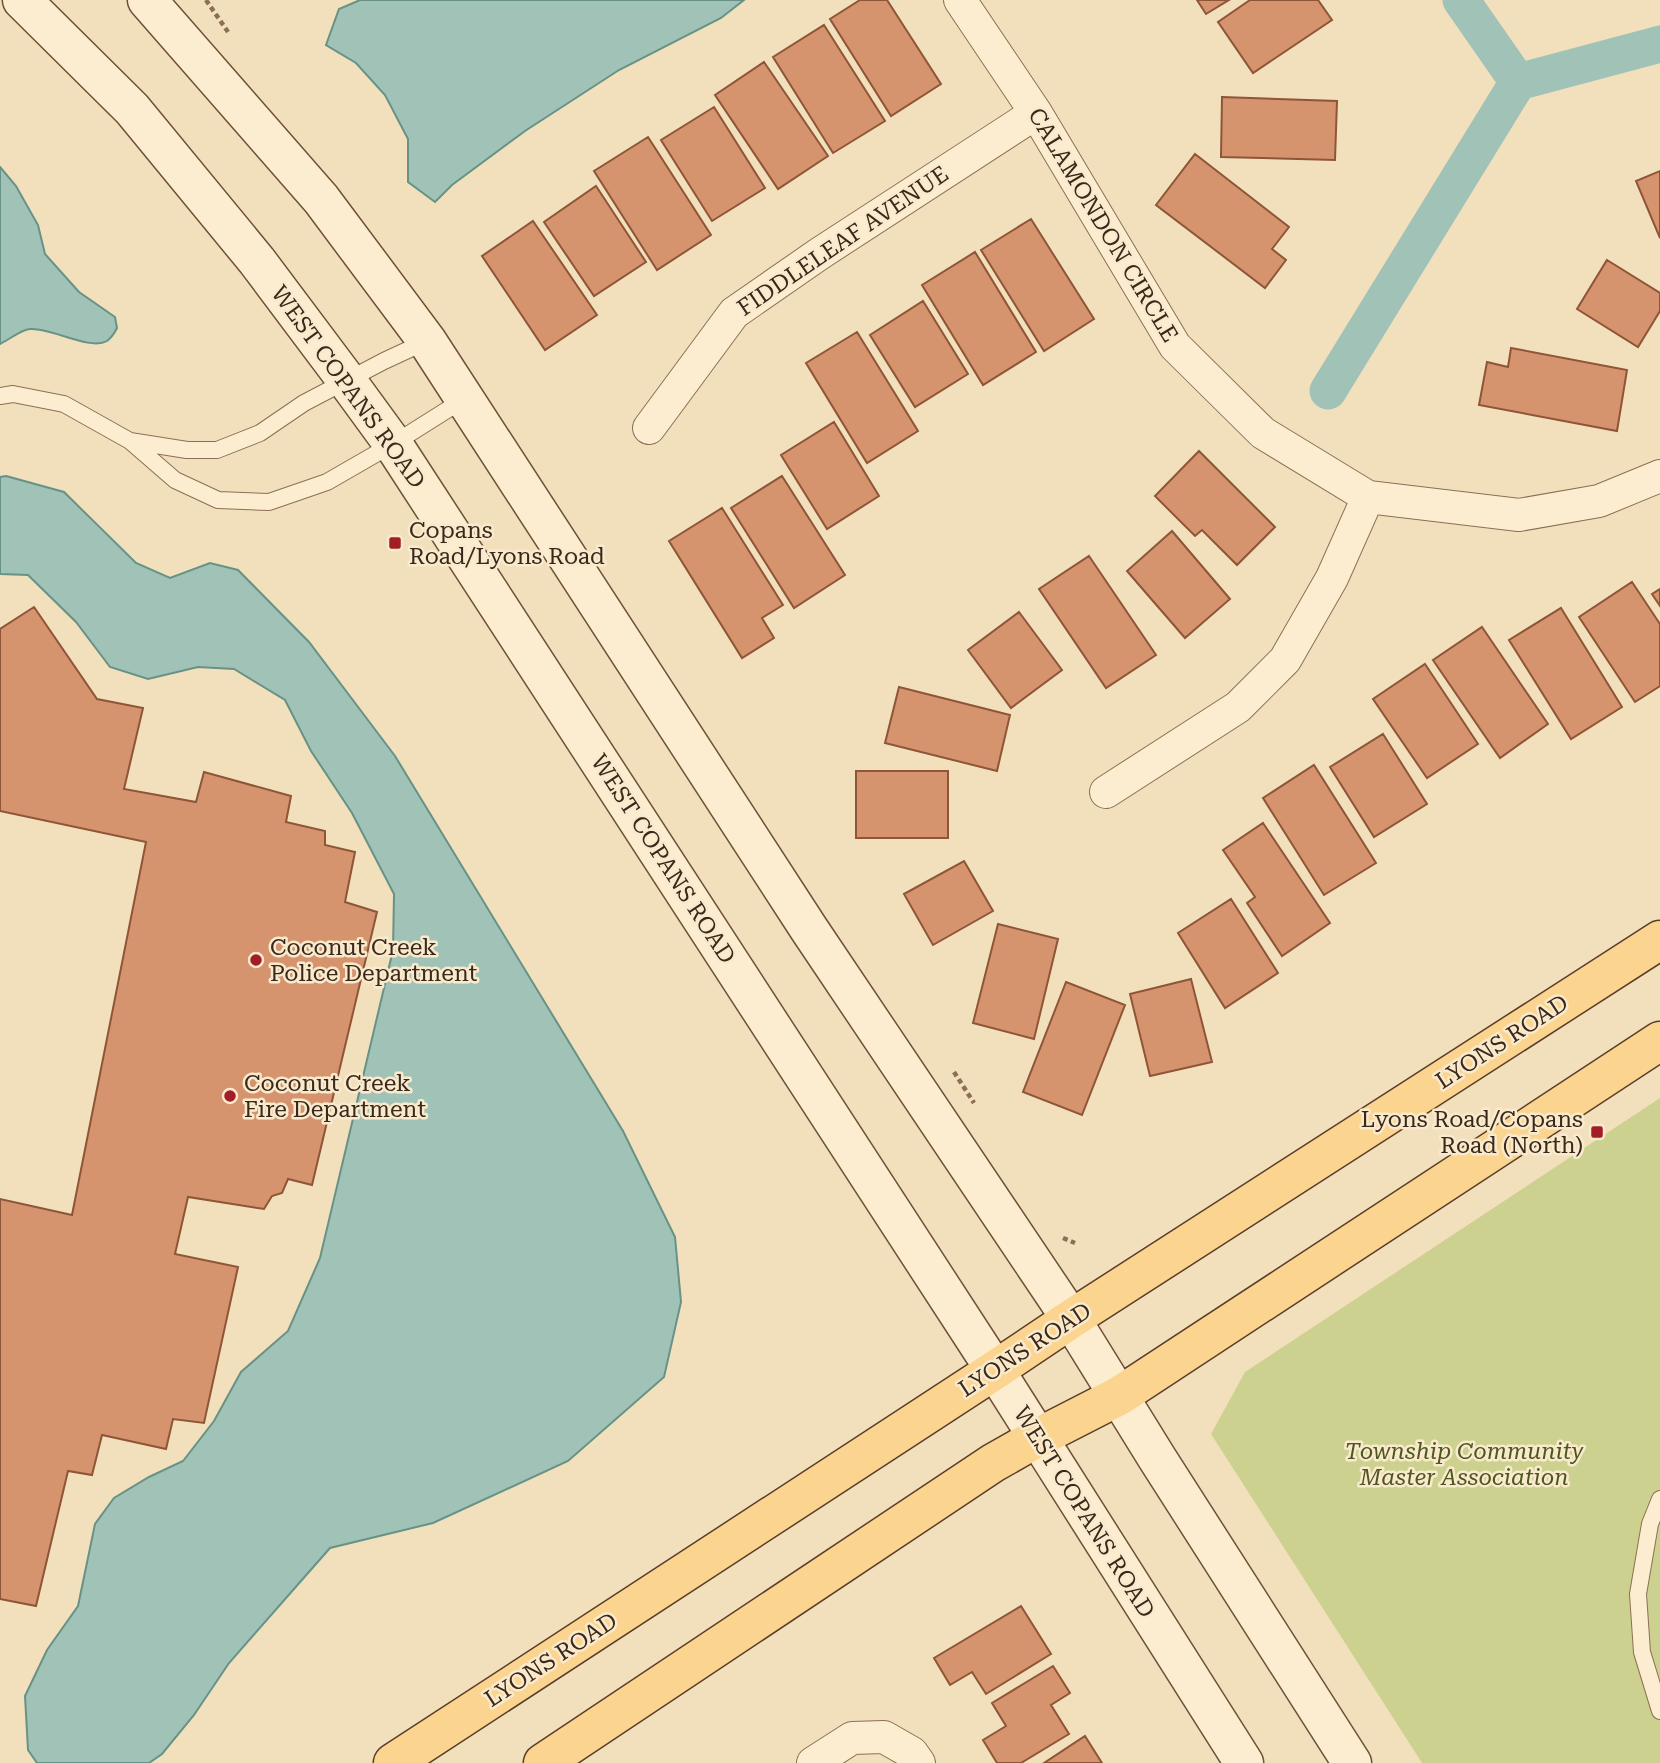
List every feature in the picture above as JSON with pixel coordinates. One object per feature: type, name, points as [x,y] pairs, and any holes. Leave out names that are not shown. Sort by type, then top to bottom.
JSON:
[{"type":"main road","name":"WEST COPANS ROAD","points":[[22,0],[132,108],[257,261],[393,444],[995,1370],[1244,1763]]},
{"type":"main road","points":[[147,0],[321,199],[466,398],[809,929],[1071,1319],[1352,1763]]},
{"type":"main road","name":"LYONS ROAD","points":[[393,1763],[1071,1319],[1660,940]]},
{"type":"main road","points":[[543,1763],[993,1464],[1119,1396],[1660,1041]]},
{"type":"street","name":"CALAMONDON CIRCLE","points":[[960,0],[1036,113],[1175,345],[1263,433],[1368,497],[1519,515],[1599,501],[1660,477]]},
{"type":"street","name":"FIDDLELEAF AVENUE","points":[[649,428],[734,313],[819,254],[1036,113]]},
{"type":"street","points":[[1106,792],[1238,707],[1285,660],[1332,578],[1368,497]]},
{"type":"street","points":[[813,1763],[852,1738],[884,1737],[912,1753],[919,1763]]},
{"type":"lane","points":[[130,441],[187,450],[216,450],[260,433],[304,403],[427,341]]},
{"type":"lane","points":[[0,396],[13,394],[64,404],[130,441],[175,480],[218,500],[269,502],[327,482],[466,398]]},
{"type":"lane","points":[[1660,1499],[1650,1524],[1637,1594],[1642,1652],[1660,1711]]},
{"type":"green space","name":"Township Community Master Association","points":[[1660,1098],[1660,1763],[1422,1763],[1211,1434],[1245,1372]]},
{"type":"water","points":[[360,0],[744,0],[721,18],[619,70],[525,131],[452,185],[435,202],[408,182],[408,139],[385,95],[356,63],[326,45],[339,9]]},
{"type":"water","points":[[0,167],[16,186],[38,225],[45,254],[79,292],[115,317],[117,328],[107,341],[90,343],[48,331],[30,329],[0,344]]},
{"type":"water","points":[[6,476],[64,492],[136,563],[170,578],[210,563],[238,570],[309,642],[395,756],[623,1131],[675,1237],[681,1302],[664,1377],[568,1461],[433,1523],[330,1548],[229,1663],[194,1715],[162,1754],[149,1763],[37,1763],[28,1750],[25,1696],[47,1650],[78,1606],[95,1524],[114,1498],[183,1461],[214,1421],[241,1372],[288,1331],[320,1258],[393,950],[394,894],[352,813],[311,751],[285,700],[234,669],[198,667],[148,679],[110,667],[76,622],[28,575],[0,574],[0,477]]},
{"type":"building","points":[[860,0],[887,0],[941,84],[891,116],[830,19]]},
{"type":"building","points":[[1197,0],[1229,0],[1206,14]]},
{"type":"building","points":[[1250,0],[1318,0],[1332,20],[1253,73],[1218,22]]},
{"type":"building","points":[[824,25],[885,121],[833,153],[773,57]]},
{"type":"building","points":[[764,62],[828,156],[778,189],[715,95]]},
{"type":"building","points":[[1222,97],[1337,101],[1335,160],[1221,157]]},
{"type":"building","points":[[714,107],[765,188],[712,221],[661,140]]},
{"type":"building","points":[[648,137],[711,235],[657,270],[594,171]]},
{"type":"building","points":[[1195,154],[1289,227],[1272,249],[1286,260],[1265,288],[1156,205]]},
{"type":"building","points":[[1660,171],[1660,238],[1636,181]]},
{"type":"building","points":[[596,186],[646,262],[594,296],[544,222]]},
{"type":"building","points":[[1031,219],[1094,319],[1044,351],[981,250]]},
{"type":"building","points":[[533,221],[597,315],[545,350],[482,256]]},
{"type":"building","points":[[975,252],[1036,352],[983,385],[922,285]]},
{"type":"building","points":[[1607,260],[1660,293],[1660,311],[1638,347],[1577,309]]},
{"type":"building","points":[[923,301],[968,374],[915,407],[870,335]]},
{"type":"building","points":[[857,332],[918,431],[867,463],[806,363]]},
{"type":"building","points":[[1511,348],[1627,370],[1617,431],[1479,405],[1487,362],[1508,367]]},
{"type":"building","points":[[834,422],[879,496],[827,529],[781,455]]},
{"type":"building","points":[[1199,451],[1275,527],[1237,565],[1202,530],[1195,536],[1155,496]]},
{"type":"building","points":[[782,476],[845,575],[794,608],[731,508]]},
{"type":"building","points":[[722,508],[783,605],[762,618],[774,638],[742,658],[669,541]]},
{"type":"building","points":[[1172,531],[1230,599],[1185,638],[1127,571]]},
{"type":"building","points":[[1089,556],[1156,655],[1106,688],[1039,589]]},
{"type":"building","points":[[1632,582],[1660,624],[1660,686],[1635,702],[1579,617]]},
{"type":"building","points":[[1660,589],[1660,606],[1652,594]]},
{"type":"building","points":[[34,607],[97,699],[143,708],[124,789],[196,802],[204,772],[291,796],[286,822],[325,831],[325,845],[355,852],[345,902],[377,912],[312,1185],[288,1179],[282,1193],[272,1196],[264,1209],[188,1197],[175,1254],[238,1267],[204,1423],[173,1419],[166,1449],[102,1435],[92,1475],[68,1471],[36,1606],[0,1599],[0,1199],[72,1215],[146,842],[0,811],[0,629]]},
{"type":"building","points":[[1561,608],[1622,707],[1571,739],[1509,640]]},
{"type":"building","points":[[1019,612],[1062,670],[1011,708],[968,650]]},
{"type":"building","points":[[1482,627],[1548,724],[1500,758],[1433,660]]},
{"type":"building","points":[[1425,664],[1478,744],[1427,778],[1373,699]]},
{"type":"building","points":[[899,687],[1010,715],[997,771],[885,743]]},
{"type":"building","points":[[1383,734],[1427,804],[1374,837],[1330,767]]},
{"type":"building","points":[[1314,765],[1376,863],[1324,895],[1263,798]]},
{"type":"building","points":[[856,771],[948,771],[948,838],[856,838]]},
{"type":"building","points":[[1263,823],[1330,923],[1282,956],[1247,903],[1255,897],[1223,850]]},
{"type":"building","points":[[964,861],[993,911],[933,945],[904,894]]},
{"type":"building","points":[[1231,899],[1278,973],[1225,1008],[1178,933]]},
{"type":"building","points":[[998,924],[1058,939],[1034,1039],[973,1023]]},
{"type":"building","points":[[1191,979],[1212,1062],[1150,1076],[1130,994]]},
{"type":"building","points":[[1066,982],[1125,1005],[1082,1115],[1023,1092]]},
{"type":"building","points":[[1021,1606],[1051,1654],[986,1694],[972,1672],[950,1685],[934,1658]]},
{"type":"building","points":[[1053,1666],[1070,1693],[1051,1705],[1069,1734],[1021,1763],[997,1763],[983,1740],[1006,1726],[992,1703]]},
{"type":"building","points":[[1085,1736],[1102,1763],[1044,1763]]},
{"type":"waterway","points":[[1328,391],[1518,82],[1461,0]]},
{"type":"waterway","points":[[1518,82],[1660,44]]},
{"type":"place","name":"Copans Road/Lyons Road","points":[[395,543]]},
{"type":"place","name":"Coconut Creek Police Department","points":[[256,960]]},
{"type":"place","name":"Coconut Creek Fire Department","points":[[230,1096]]},
{"type":"place","name":"Lyons Road/Copans Road (North)","points":[[1597,1132]]}]
